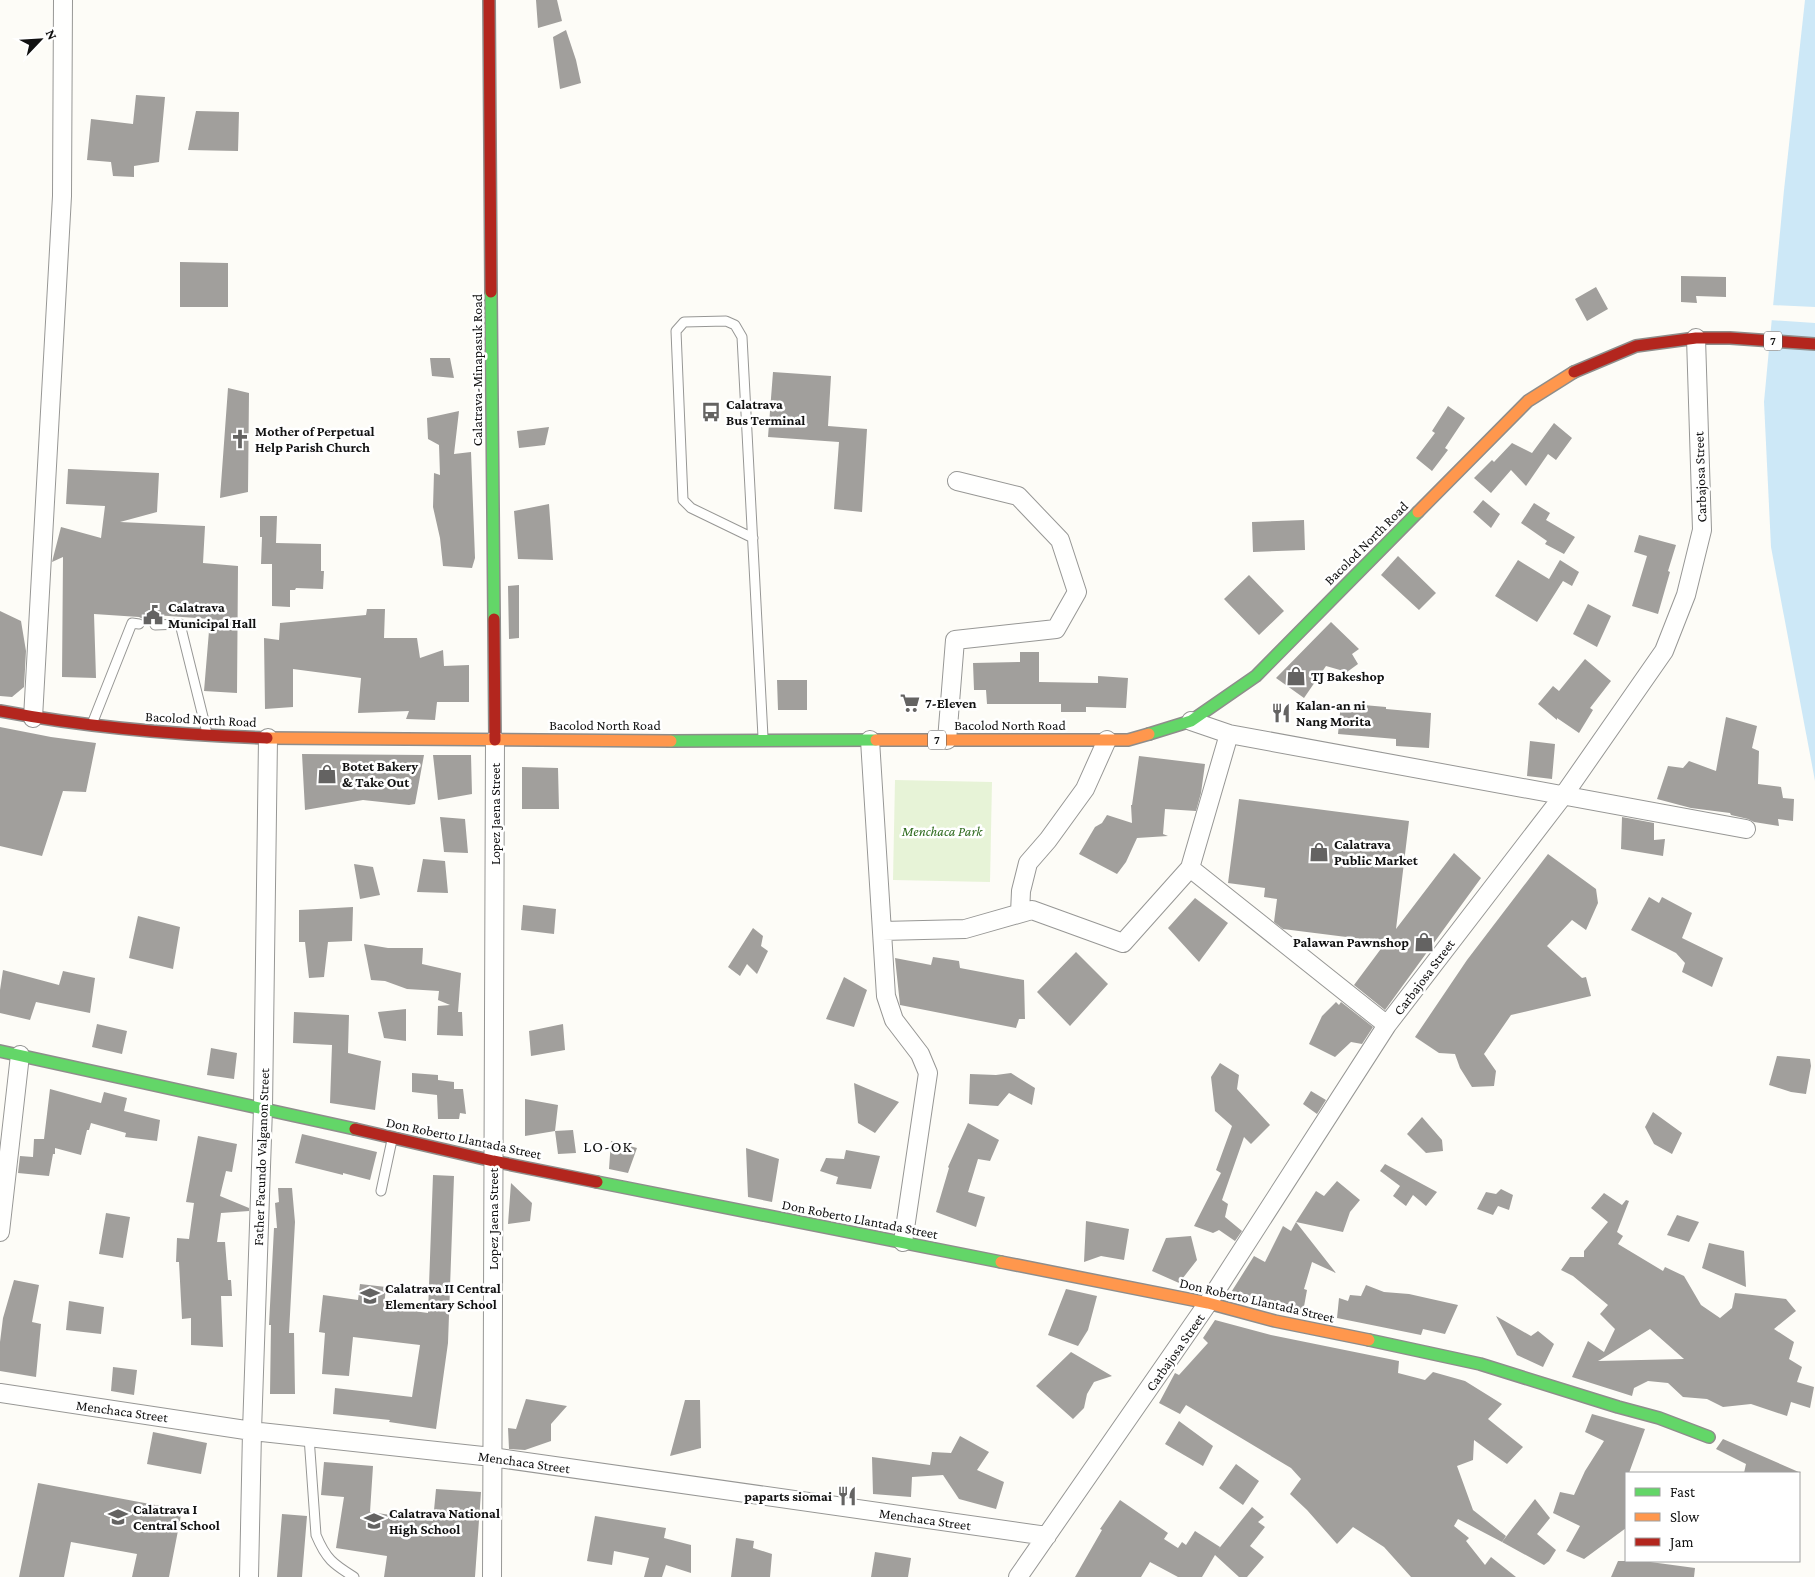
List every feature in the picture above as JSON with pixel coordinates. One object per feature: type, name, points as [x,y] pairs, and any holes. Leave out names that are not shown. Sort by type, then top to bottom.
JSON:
[{"type":"main road","name":"Calatrava-Minapasuk Road","points":[[489,0],[495,740]]},
{"type":"main road","name":"Bacolod North Road","points":[[0,711],[91,727],[208,737],[495,740],[1128,740],[1191,721],[1256,676],[1528,401],[1576,370],[1636,346],[1696,338],[1730,338],[1815,344]]},
{"type":"main road","name":"Don Roberto Llantada Street","points":[[0,1051],[493,1160],[1208,1303],[1275,1321],[1480,1364],[1618,1407],[1660,1418],[1709,1437]]},
{"type":"street","points":[[33,718],[62,196],[63,0]]},
{"type":"street","name":"Carbajosa Street","points":[[1018,1577],[1208,1303],[1387,1025],[1563,796],[1664,650],[1686,595],[1702,530],[1696,338]]},
{"type":"street","points":[[947,740],[956,640],[1056,629],[1077,592],[1060,540],[1018,496],[957,481]]},
{"type":"street","points":[[1191,721],[1229,734],[1746,829]]},
{"type":"street","points":[[882,931],[965,929],[1032,910],[1123,943],[1190,868],[1229,734]]},
{"type":"street","name":"Father Facundo Valganon Street","points":[[248,1577],[263,1108],[268,738]]},
{"type":"street","name":"Lopez Jaena Street","points":[[492,1577],[495,740]]},
{"type":"street","points":[[870,740],[886,996],[894,1020],[920,1054],[928,1073],[903,1242]]},
{"type":"street","points":[[1020,914],[1021,891],[1028,863],[1048,840],[1085,789],[1107,740]]},
{"type":"street","points":[[1190,868],[1387,1025]]},
{"type":"street","points":[[0,1232],[20,1056]]},
{"type":"street","name":"Menchaca Street","points":[[0,1393],[252,1431],[492,1457],[1047,1536]]},
{"type":"lane","points":[[752,538],[691,508],[683,500],[676,331],[684,322],[726,321],[735,325],[742,336],[763,740]]},
{"type":"lane","points":[[91,727],[132,623],[139,624]]},
{"type":"lane","points":[[155,625],[180,624],[208,737]]},
{"type":"lane","points":[[381,1191],[392,1138]]},
{"type":"lane","points":[[309,1437],[316,1535],[321,1548],[331,1563],[354,1577]]},
{"type":"green space","name":"Menchaca Park","points":[[895,780],[992,782],[990,882],[893,880]]},
{"type":"water","points":[[1805,0],[1815,0],[1815,781],[1771,547],[1764,402],[1784,190]]},
{"type":"pier","points":[[1771,305],[1815,307],[1815,323],[1769,320]]},
{"type":"building","points":[[536,0],[557,0],[562,21],[538,28]]},
{"type":"building","points":[[566,30],[581,83],[560,89],[553,37]]},
{"type":"building","points":[[136,95],[165,97],[159,162],[134,166],[134,177],[113,176],[111,162],[87,160],[91,119],[133,124]]},
{"type":"building","points":[[196,111],[239,112],[238,151],[188,150]]},
{"type":"building","points":[[180,262],[228,263],[228,307],[180,307]]},
{"type":"building","points":[[1681,276],[1726,277],[1726,297],[1696,296],[1697,303],[1681,302]]},
{"type":"building","points":[[1596,287],[1608,309],[1587,321],[1575,299]]},
{"type":"building","points":[[430,358],[450,358],[454,378],[432,376]]},
{"type":"building","points":[[773,372],[831,376],[828,426],[867,429],[862,512],[834,509],[839,442],[768,437]]},
{"type":"building","points":[[228,388],[249,393],[248,492],[220,498]]},
{"type":"building","points":[[1448,406],[1465,418],[1445,448],[1448,450],[1432,471],[1416,458],[1435,433],[1432,431]]},
{"type":"building","points":[[459,411],[454,454],[471,452],[475,558],[472,568],[443,566],[440,538],[433,507],[434,473],[440,475],[439,445],[428,439],[427,418]]},
{"type":"building","points":[[1554,423],[1572,438],[1556,460],[1548,454],[1526,486],[1511,470],[1491,493],[1474,478],[1492,460],[1494,462],[1512,443],[1532,453]]},
{"type":"building","points":[[549,427],[545,445],[519,448],[517,431]]},
{"type":"building","points":[[68,469],[159,473],[157,512],[120,522],[205,526],[203,563],[238,566],[237,693],[204,691],[210,619],[155,615],[155,619],[151,620],[149,625],[145,625],[143,619],[139,617],[94,614],[96,678],[62,677],[63,557],[52,562],[53,558],[61,527],[101,538],[105,506],[66,504]]},
{"type":"building","points":[[1483,500],[1500,514],[1491,528],[1473,512]]},
{"type":"building","points":[[1534,503],[1550,513],[1546,520],[1575,537],[1564,554],[1545,544],[1547,541],[1521,523]]},
{"type":"building","points":[[549,504],[553,560],[518,559],[514,511]]},
{"type":"building","points":[[260,516],[277,516],[276,543],[321,544],[321,571],[324,571],[323,589],[296,588],[295,590],[290,590],[290,607],[272,606],[272,564],[261,564],[262,537],[260,537]]},
{"type":"building","points":[[1304,520],[1305,550],[1253,552],[1252,522]]},
{"type":"building","points":[[1639,535],[1676,545],[1658,614],[1632,606],[1647,556],[1634,552]]},
{"type":"building","points":[[1398,556],[1436,593],[1419,610],[1381,575]]},
{"type":"building","points":[[1518,560],[1549,579],[1560,560],[1579,572],[1572,586],[1563,581],[1537,622],[1495,596]]},
{"type":"building","points":[[1249,575],[1284,611],[1259,635],[1224,599]]},
{"type":"building","points":[[519,585],[519,638],[509,639],[508,586]]},
{"type":"building","points":[[1588,604],[1611,616],[1597,647],[1573,634]]},
{"type":"building","points":[[367,609],[385,609],[384,638],[417,638],[420,658],[443,650],[444,666],[469,665],[469,702],[437,702],[435,720],[406,719],[409,711],[358,713],[361,678],[293,669],[293,707],[265,709],[264,638],[279,640],[280,623],[366,615]]},
{"type":"building","points":[[0,611],[21,621],[26,651],[24,687],[12,697],[0,696]]},
{"type":"building","points":[[1331,622],[1359,649],[1352,654],[1358,664],[1347,672],[1326,666],[1304,698],[1276,678]]},
{"type":"building","points":[[1020,652],[1039,652],[1039,682],[1098,683],[1098,676],[1128,678],[1126,708],[1086,707],[1086,712],[1061,712],[1061,704],[987,704],[986,690],[974,690],[973,663],[1020,662]]},
{"type":"building","points":[[1585,659],[1611,681],[1590,708],[1593,710],[1579,733],[1557,718],[1557,720],[1538,704],[1553,686],[1559,691]]},
{"type":"building","points":[[777,680],[807,680],[807,710],[778,710]]},
{"type":"building","points":[[1341,703],[1431,713],[1429,748],[1396,746],[1396,739],[1338,734]]},
{"type":"building","points":[[1726,717],[1757,726],[1752,748],[1759,751],[1758,784],[1781,787],[1783,798],[1794,799],[1793,821],[1778,819],[1779,826],[1754,822],[1731,815],[1730,813],[1691,808],[1657,799],[1668,766],[1683,768],[1689,761],[1716,771]]},
{"type":"building","points":[[0,727],[96,743],[86,792],[63,791],[42,856],[0,846]]},
{"type":"building","points":[[1530,741],[1555,744],[1552,779],[1527,776]]},
{"type":"building","points":[[302,754],[424,755],[415,804],[363,800],[305,810]]},
{"type":"building","points":[[433,755],[471,755],[472,794],[438,800]]},
{"type":"building","points":[[1139,756],[1205,764],[1201,793],[1196,811],[1165,809],[1163,834],[1168,836],[1137,838],[1126,862],[1117,874],[1079,854],[1095,827],[1102,823],[1107,815],[1132,823],[1131,805]]},
{"type":"building","points":[[522,767],[558,768],[559,809],[522,809]]},
{"type":"building","name":"Calatrava Public Market","points":[[1239,799],[1409,821],[1396,929],[1454,853],[1481,878],[1385,1010],[1354,985],[1386,942],[1283,929],[1274,922],[1277,899],[1264,897],[1265,888],[1228,883]]},
{"type":"building","points":[[440,817],[465,819],[468,853],[444,852]]},
{"type":"building","points":[[1622,817],[1654,823],[1654,840],[1665,839],[1663,856],[1621,849]]},
{"type":"building","points":[[1548,854],[1596,889],[1598,903],[1586,930],[1572,920],[1547,946],[1582,978],[1586,977],[1591,996],[1511,1015],[1484,1054],[1496,1071],[1494,1086],[1472,1087],[1460,1068],[1455,1054],[1439,1053],[1415,1037],[1467,960]]},
{"type":"building","points":[[423,859],[445,861],[448,893],[417,892]]},
{"type":"building","points":[[354,864],[373,867],[380,895],[360,899]]},
{"type":"building","points":[[1649,897],[1659,903],[1662,897],[1692,913],[1682,938],[1723,958],[1712,987],[1682,972],[1685,963],[1676,953],[1631,930]]},
{"type":"building","points":[[1195,898],[1228,923],[1199,962],[1168,928]]},
{"type":"building","points":[[523,905],[556,909],[554,934],[521,930]]},
{"type":"building","points":[[353,907],[352,941],[328,942],[324,977],[309,978],[305,942],[299,942],[299,910]]},
{"type":"building","points":[[138,916],[180,927],[173,969],[129,958]]},
{"type":"building","points":[[753,928],[763,936],[761,946],[768,951],[757,974],[747,964],[740,976],[728,967]]},
{"type":"building","points":[[364,944],[388,948],[423,948],[422,964],[461,973],[458,1012],[462,1012],[463,1036],[437,1035],[438,1006],[450,1005],[438,1000],[439,991],[407,989],[385,981],[371,980]]},
{"type":"building","points":[[1076,952],[1108,984],[1070,1026],[1037,992]]},
{"type":"building","points":[[933,957],[959,961],[960,968],[1024,980],[1025,1019],[1019,1019],[1016,1028],[900,1005],[895,958],[931,965]]},
{"type":"building","points":[[3,970],[59,985],[63,971],[95,978],[90,1013],[36,1002],[30,1020],[0,1013],[0,990]]},
{"type":"building","points":[[844,977],[867,990],[854,1027],[826,1019]]},
{"type":"building","points":[[1336,1002],[1339,1005],[1341,1002],[1373,1027],[1362,1044],[1351,1042],[1335,1057],[1309,1044],[1322,1016]]},
{"type":"building","points":[[406,1009],[406,1041],[384,1038],[378,1012]]},
{"type":"building","points":[[294,1012],[349,1015],[348,1053],[381,1061],[375,1110],[330,1103],[332,1045],[293,1043]]},
{"type":"building","points":[[97,1024],[127,1031],[122,1054],[92,1047]]},
{"type":"building","points":[[563,1024],[565,1050],[531,1056],[529,1031]]},
{"type":"building","points":[[211,1048],[237,1053],[234,1079],[207,1075]]},
{"type":"building","points":[[1777,1056],[1810,1059],[1811,1066],[1806,1094],[1791,1092],[1769,1085]]},
{"type":"building","points":[[1220,1063],[1239,1075],[1237,1089],[1270,1125],[1251,1144],[1244,1137],[1222,1200],[1228,1204],[1225,1217],[1242,1231],[1235,1241],[1219,1230],[1213,1233],[1194,1226],[1221,1173],[1216,1170],[1232,1126],[1215,1111],[1211,1077]]},
{"type":"building","points":[[412,1073],[438,1075],[438,1080],[454,1082],[454,1089],[463,1089],[466,1114],[460,1113],[459,1119],[438,1119],[437,1095],[412,1092]]},
{"type":"building","points":[[1011,1073],[1035,1088],[1032,1105],[1009,1093],[998,1106],[969,1104],[970,1074],[996,1075]]},
{"type":"building","points":[[854,1083],[899,1102],[875,1133],[858,1123]]},
{"type":"building","points":[[50,1089],[101,1103],[104,1092],[127,1098],[124,1111],[160,1120],[157,1141],[125,1137],[126,1133],[91,1123],[89,1130],[87,1130],[81,1155],[55,1148],[49,1176],[18,1173],[20,1156],[33,1157],[34,1139],[44,1139]]},
{"type":"building","points":[[1311,1091],[1326,1100],[1317,1114],[1303,1104]]},
{"type":"building","points":[[525,1099],[558,1105],[555,1131],[525,1136]]},
{"type":"building","points":[[1653,1112],[1682,1133],[1672,1154],[1654,1144],[1645,1127]]},
{"type":"building","points":[[1422,1117],[1442,1140],[1443,1151],[1426,1153],[1407,1134]]},
{"type":"building","points":[[968,1123],[999,1140],[990,1161],[978,1159],[968,1192],[985,1197],[976,1227],[936,1212],[948,1167]]},
{"type":"building","points":[[573,1130],[576,1153],[558,1154],[555,1131]]},
{"type":"building","points":[[302,1134],[377,1152],[370,1180],[295,1163]]},
{"type":"building","points":[[198,1136],[237,1144],[232,1172],[226,1171],[220,1196],[249,1208],[249,1211],[221,1213],[217,1242],[225,1242],[228,1280],[231,1280],[232,1296],[221,1296],[223,1347],[191,1345],[191,1318],[182,1319],[179,1262],[176,1262],[177,1238],[189,1239],[194,1203],[186,1202]]},
{"type":"building","points":[[611,1141],[637,1148],[628,1173],[609,1169]]},
{"type":"building","points":[[746,1148],[779,1159],[772,1202],[748,1197]]},
{"type":"building","points":[[846,1150],[880,1156],[871,1189],[836,1184],[838,1177],[820,1171],[826,1158],[844,1159]]},
{"type":"building","points":[[1385,1164],[1437,1192],[1426,1206],[1413,1195],[1406,1206],[1393,1196],[1400,1186],[1380,1171]]},
{"type":"building","points":[[433,1175],[454,1176],[448,1343],[436,1429],[389,1422],[390,1420],[333,1414],[335,1388],[412,1397],[420,1345],[353,1337],[349,1376],[322,1374],[325,1333],[319,1332],[323,1295],[358,1300],[360,1284],[386,1287],[384,1307],[428,1313]]},
{"type":"building","points":[[1337,1181],[1360,1200],[1350,1212],[1343,1232],[1296,1222],[1316,1191],[1324,1196]]},
{"type":"building","points":[[511,1183],[532,1203],[530,1221],[508,1224]]},
{"type":"building","points":[[278,1188],[292,1188],[295,1222],[289,1333],[294,1333],[295,1394],[270,1394],[271,1325],[269,1325],[274,1228],[277,1228],[275,1203],[279,1202]]},
{"type":"building","points":[[1501,1189],[1513,1195],[1509,1210],[1498,1206],[1493,1215],[1477,1209],[1486,1192],[1496,1194]]},
{"type":"building","points":[[1604,1193],[1622,1205],[1626,1200],[1629,1201],[1617,1232],[1623,1236],[1618,1244],[1663,1271],[1665,1267],[1684,1276],[1701,1305],[1720,1318],[1732,1308],[1735,1293],[1786,1299],[1796,1311],[1774,1329],[1794,1342],[1789,1359],[1802,1367],[1797,1382],[1814,1387],[1810,1408],[1791,1402],[1787,1416],[1751,1404],[1723,1407],[1707,1399],[1683,1397],[1668,1383],[1648,1381],[1634,1388],[1632,1396],[1572,1377],[1588,1341],[1604,1352],[1615,1329],[1600,1314],[1608,1305],[1573,1276],[1561,1270],[1570,1257],[1584,1257],[1584,1251],[1608,1222],[1591,1208]],"holes":[[[1650,1329],[1684,1359],[1598,1361]]]},
{"type":"building","points":[[106,1213],[130,1217],[123,1258],[99,1254]]},
{"type":"building","points":[[1677,1215],[1699,1222],[1689,1242],[1667,1235]]},
{"type":"building","points":[[1086,1221],[1129,1229],[1124,1260],[1101,1256],[1084,1262]]},
{"type":"building","points":[[1296,1222],[1336,1273],[1312,1262],[1304,1289],[1307,1290],[1303,1312],[1230,1294],[1254,1256],[1265,1262],[1283,1226],[1291,1231]]},
{"type":"building","points":[[1191,1236],[1197,1260],[1179,1283],[1152,1271],[1166,1238]]},
{"type":"building","points":[[1709,1243],[1744,1251],[1746,1287],[1702,1268]]},
{"type":"building","points":[[14,1280],[39,1285],[32,1322],[41,1324],[36,1377],[0,1371],[0,1342],[3,1318]]},
{"type":"building","points":[[1366,1285],[1384,1292],[1409,1294],[1458,1305],[1445,1334],[1423,1329],[1421,1335],[1337,1318],[1339,1298],[1348,1301],[1350,1295],[1361,1296]]},
{"type":"building","points":[[1066,1289],[1097,1296],[1088,1330],[1078,1346],[1048,1335]]},
{"type":"building","points":[[69,1301],[104,1307],[101,1334],[66,1330]]},
{"type":"building","points":[[1496,1316],[1531,1336],[1538,1331],[1554,1344],[1543,1367],[1517,1355]]},
{"type":"building","points":[[1215,1320],[1271,1335],[1399,1361],[1398,1373],[1425,1380],[1433,1372],[1465,1381],[1502,1404],[1488,1419],[1523,1447],[1507,1464],[1474,1440],[1473,1460],[1457,1466],[1473,1510],[1506,1536],[1502,1542],[1458,1519],[1454,1526],[1469,1538],[1466,1541],[1485,1565],[1491,1557],[1516,1577],[1411,1577],[1384,1547],[1353,1527],[1337,1544],[1290,1494],[1301,1479],[1291,1468],[1186,1405],[1180,1414],[1159,1403],[1175,1373],[1179,1375],[1208,1343],[1203,1338]]},
{"type":"building","points":[[1071,1352],[1112,1376],[1094,1382],[1087,1394],[1084,1408],[1073,1419],[1036,1386]]},
{"type":"building","points":[[113,1367],[137,1370],[134,1395],[111,1391]]},
{"type":"building","points":[[526,1399],[567,1406],[551,1424],[551,1441],[525,1450],[509,1449],[508,1428],[516,1429]]},
{"type":"building","points":[[685,1400],[700,1400],[701,1448],[670,1456]]},
{"type":"building","points":[[1592,1414],[1645,1429],[1629,1472],[1625,1472],[1625,1529],[1584,1559],[1566,1551],[1580,1526],[1553,1513],[1560,1492],[1574,1495],[1585,1471],[1604,1441],[1585,1432]]},
{"type":"building","points":[[1179,1421],[1213,1446],[1203,1466],[1165,1444]]},
{"type":"building","points":[[153,1432],[207,1443],[201,1474],[147,1464]]},
{"type":"building","points":[[960,1436],[989,1452],[977,1470],[1004,1482],[996,1509],[959,1499],[943,1475],[912,1477],[911,1497],[873,1494],[872,1457],[930,1465],[932,1452],[951,1453]]},
{"type":"building","points":[[1723,1439],[1799,1472],[1744,1472],[1746,1464],[1716,1449]]},
{"type":"building","points":[[324,1462],[373,1466],[370,1512],[433,1521],[436,1489],[481,1492],[475,1577],[384,1577],[387,1556],[336,1548],[344,1497],[321,1495]]},
{"type":"building","points":[[1236,1464],[1259,1481],[1243,1505],[1219,1488]]},
{"type":"building","points":[[38,1483],[182,1510],[169,1577],[132,1577],[137,1554],[71,1542],[64,1577],[19,1577]]},
{"type":"building","points":[[1535,1499],[1550,1518],[1537,1534],[1556,1550],[1544,1565],[1502,1542]]},
{"type":"building","points":[[1120,1500],[1168,1533],[1164,1539],[1178,1548],[1182,1542],[1186,1545],[1195,1531],[1220,1547],[1217,1551],[1252,1507],[1264,1517],[1258,1522],[1265,1527],[1250,1546],[1264,1557],[1247,1577],[1239,1577],[1215,1555],[1202,1577],[1178,1577],[1150,1562],[1141,1577],[1075,1577],[1102,1530],[1100,1529]]},
{"type":"building","points":[[282,1514],[307,1516],[302,1577],[277,1577]]},
{"type":"building","points":[[595,1516],[666,1528],[664,1538],[691,1545],[691,1573],[666,1565],[662,1577],[644,1577],[649,1558],[614,1551],[612,1565],[587,1561]]},
{"type":"building","points":[[736,1538],[754,1541],[753,1548],[772,1554],[770,1577],[731,1577]]},
{"type":"building","points":[[875,1552],[911,1558],[908,1577],[871,1577]]},
{"type":"building","points":[[1618,1561],[1650,1562],[1695,1568],[1694,1577],[1611,1577]]},
{"type":"traffic: fast","points":[[491,292],[494,619]]},
{"type":"traffic: fast","points":[[1149,734],[1191,721],[1256,676],[1418,512]]},
{"type":"traffic: fast","points":[[671,741],[876,740]]},
{"type":"traffic: fast","points":[[0,1051],[355,1129]]},
{"type":"traffic: fast","points":[[597,1182],[1001,1262]]},
{"type":"traffic: fast","points":[[1369,1340],[1480,1364],[1659,1418],[1709,1437]]},
{"type":"traffic: slow","points":[[1418,512],[1528,401],[1574,372]]},
{"type":"traffic: slow","points":[[876,740],[1128,740],[1149,734]]},
{"type":"traffic: slow","points":[[267,738],[671,741]]},
{"type":"traffic: slow","points":[[1001,1262],[1208,1303],[1275,1321],[1369,1340]]},
{"type":"traffic: jam","points":[[489,0],[491,292]]},
{"type":"traffic: jam","points":[[1574,372],[1636,346],[1696,338],[1730,338],[1815,344]]},
{"type":"traffic: jam","points":[[494,619],[495,740]]},
{"type":"traffic: jam","points":[[0,711],[133,730],[267,738]]},
{"type":"traffic: jam","points":[[355,1129],[493,1161],[597,1182]]},
{"type":"place","name":"Calatrava Bus Terminal","points":[[711,412]]},
{"type":"place","name":"Mother of Perpetual Help Parish Church","points":[[240,439]]},
{"type":"place","name":"Calatrava Municipal Hall","points":[[153,615]]},
{"type":"place","name":"TJ Bakeshop","points":[[1296,676]]},
{"type":"place","name":"7-Eleven","points":[[910,703]]},
{"type":"place","name":"Kalan-an ni Nang Morita","points":[[1281,713]]},
{"type":"place","name":"Botet Bakery & Take Out","points":[[327,774]]},
{"type":"place","name":"Calatrava Public Market","points":[[1319,852]]},
{"type":"place","name":"Palawan Pawnshop","points":[[1424,942]]},
{"type":"place","name":"Calatrava II Central Elementary School","points":[[370,1296]]},
{"type":"place","name":"paparts siomai","points":[[847,1496]]},
{"type":"place","name":"Calatrava I Central School","points":[[118,1517]]},
{"type":"place","name":"Calatrava National High School","points":[[374,1521]]},
{"type":"district","name":"LO-OK","points":[[608,1146]]}]
